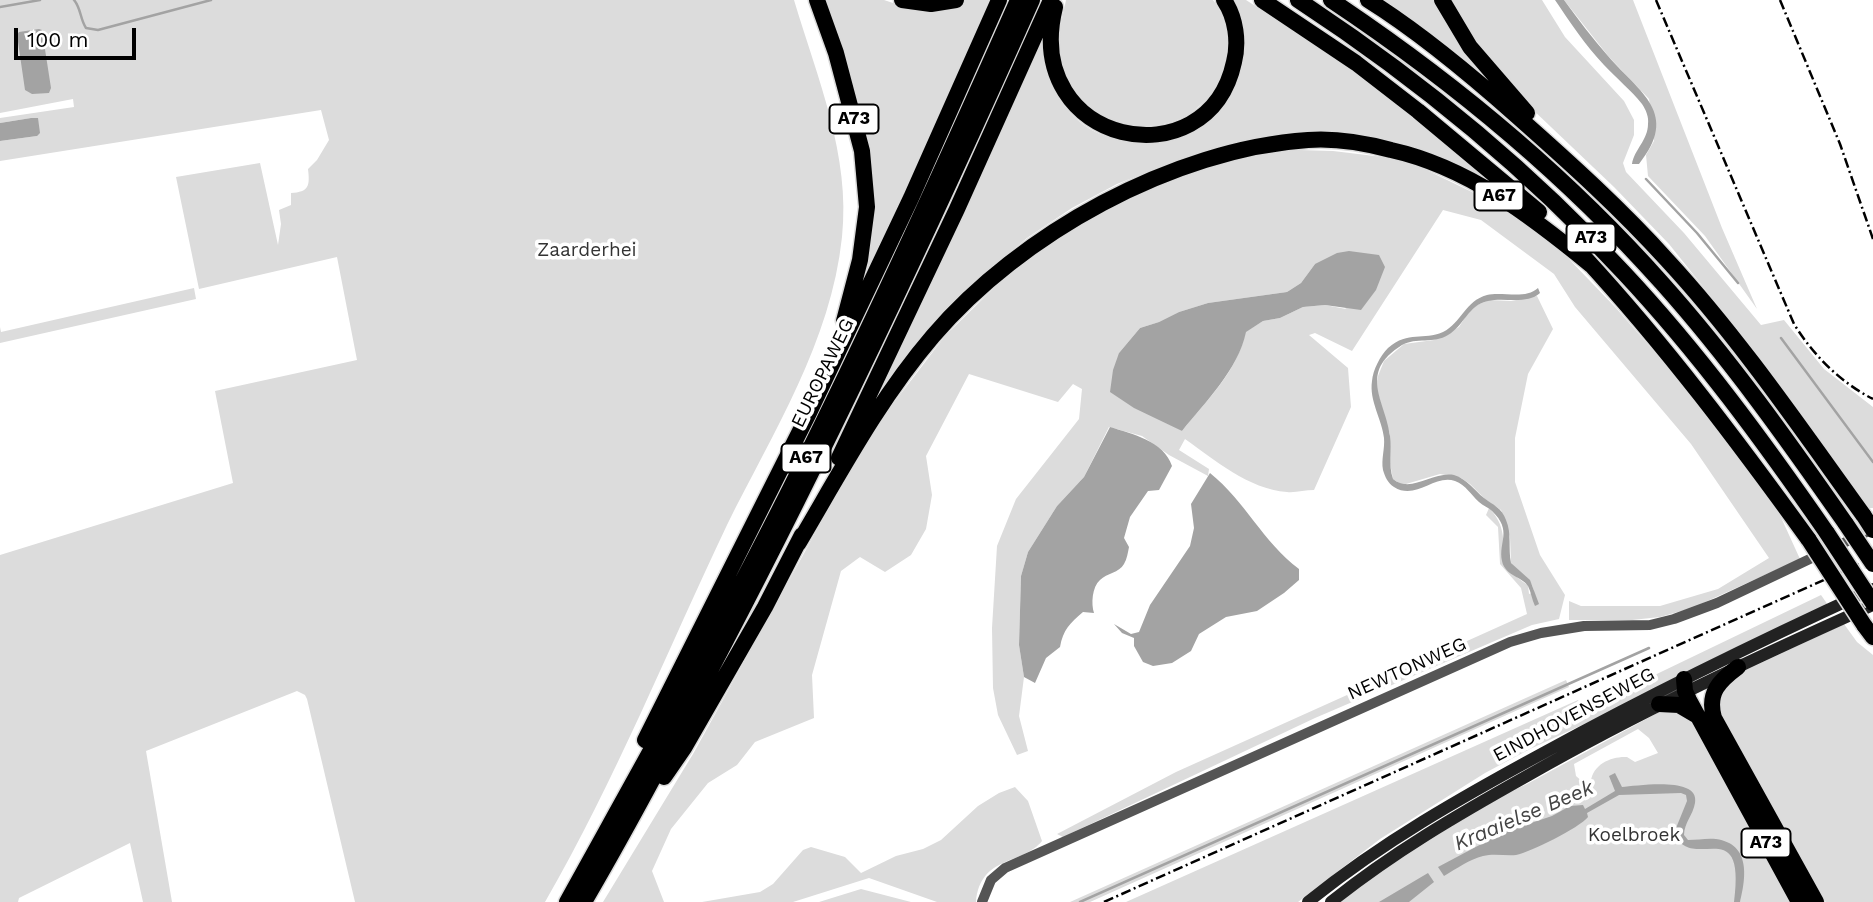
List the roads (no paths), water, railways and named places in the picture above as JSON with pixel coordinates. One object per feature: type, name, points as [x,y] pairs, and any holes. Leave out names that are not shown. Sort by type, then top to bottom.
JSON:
[{"type":"highway","name":"A73","points":[[808,415],[847,312],[860,260],[867,207],[862,151],[836,53],[817,0]]},
{"type":"highway","points":[[902,0],[931,4],[956,0]]},
{"type":"highway","name":"A67","points":[[565,902],[808,415],[911,198],[999,0]]},
{"type":"highway","name":"EUROPAWEG","points":[[565,902],[702,658],[800,470],[930,199],[1018,0]]},
{"type":"highway","name":"EUROPAWEG","points":[[584,902],[624,835],[860,377],[941,206],[1032,0]]},
{"type":"highway","name":"A67","points":[[624,835],[684,748],[765,607],[957,209],[1051,0]]},
{"type":"highway","points":[[1057,0],[1051,31],[1051,51],[1057,76],[1066,94],[1098,124],[1121,132],[1144,135],[1167,132],[1188,124],[1207,110],[1223,91],[1233,70],[1237,46],[1234,23],[1224,0]]},
{"type":"highway","name":"A73","points":[[1262,0],[1356,63],[1545,217],[1638,316],[1723,423],[1809,540],[1869,631]]},
{"type":"highway","name":"A73","points":[[1298,0],[1363,44],[1462,120],[1593,240],[1668,323],[1737,406],[1827,533],[1873,604]]},
{"type":"highway","name":"A73","points":[[1331,0],[1401,48],[1479,110],[1605,223],[1661,281],[1744,381],[1873,564]]},
{"type":"highway","name":"A73","points":[[1368,0],[1482,85],[1562,155],[1641,232],[1713,312],[1765,377],[1870,525]]},
{"type":"highway","name":"A73","points":[[1442,0],[1476,55],[1562,155]]},
{"type":"highway","name":"A67","points":[[797,544],[885,398],[934,335],[962,306],[1049,235],[1104,202],[1188,164],[1238,150],[1311,139],[1358,143],[1394,150],[1451,171],[1505,200],[1591,265]]},
{"type":"highway","name":"A73","points":[[1738,667],[1720,681],[1712,695],[1712,709],[1720,729],[1816,902]]},
{"type":"highway","name":"A73","points":[[1687,686],[1698,716],[1799,902]]},
{"type":"highway","name":"A73","points":[[1687,686],[1720,729]]},
{"type":"highway","points":[[1659,704],[1682,706],[1698,716]]},
{"type":"main road","name":"EINDHOVENSEWEG","points":[[1308,902],[1375,851],[1437,812],[1556,746],[1687,686],[1873,589]]},
{"type":"main road","name":"EINDHOVENSEWEG","points":[[1331,902],[1384,862],[1444,823],[1687,686],[1738,667],[1873,604]]},
{"type":"street","name":"NEWTONWEG","points":[[982,902],[991,880],[1005,868],[1510,642],[1541,633],[1584,626],[1650,625],[1674,619],[1717,603],[1870,525]]},
{"type":"waterway","points":[[0,7],[40,0]]},
{"type":"waterway","points":[[74,0],[86,28],[98,30],[211,0]]},
{"type":"waterway","points":[[1646,179],[1697,233],[1738,283]]},
{"type":"waterway","points":[[1781,338],[1873,462]]},
{"type":"waterway","points":[[1080,902],[1649,648]]},
{"type":"railway","points":[[1656,0],[1794,324],[1810,347],[1829,367],[1850,385],[1873,399]]},
{"type":"railway","points":[[1780,0],[1840,144],[1873,239]]},
{"type":"railway","points":[[1104,902],[1873,558]]},
{"type":"park label","name":"Zaarderhei","points":[[587,250]]},
{"type":"park label","name":"Koelbroek","points":[[1634,835]]},
{"type":"water label","name":"Kraaielse Beek","points":[[1524,816]]}]
